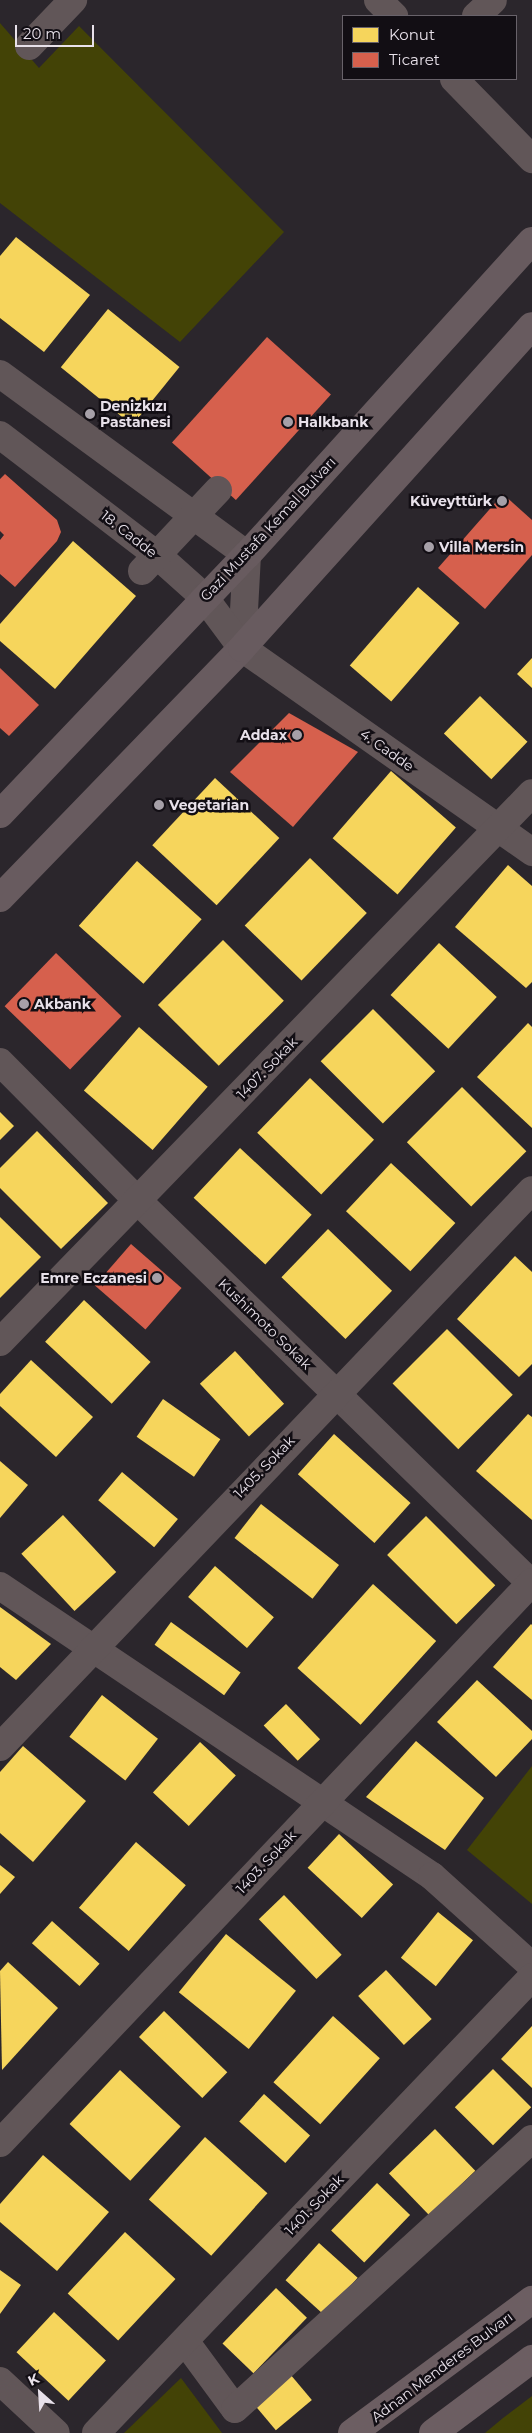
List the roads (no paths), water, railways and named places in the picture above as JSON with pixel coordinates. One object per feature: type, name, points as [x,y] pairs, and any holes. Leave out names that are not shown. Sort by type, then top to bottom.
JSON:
[{"type":"highway","name":"Gazi Mustafa Kemal Bulvarı","points":[[0,814],[204,597],[247,555],[532,240]]},
{"type":"highway","points":[[0,898],[242,648],[532,326]]},
{"type":"main road","name":"Adnan Menderes Bulvarı","points":[[352,2433],[532,2300]]},
{"type":"main road","points":[[433,2433],[532,2359]]},
{"type":"street","points":[[29,46],[74,0]]},
{"type":"street","points":[[378,0],[393,15]]},
{"type":"street","points":[[477,15],[493,0]]},
{"type":"street","points":[[455,80],[532,159]]},
{"type":"street","points":[[0,374],[247,555],[242,648]]},
{"type":"street","name":"18. Cadde","points":[[0,435],[149,563],[204,597],[242,648]]},
{"type":"street","points":[[149,563],[218,490]]},
{"type":"street","name":"4. Cadde","points":[[242,648],[532,852]]},
{"type":"street","name":"1407. Sokak","points":[[0,1342],[532,793]]},
{"type":"street","name":"Kushimoto Sokak","points":[[0,1062],[138,1201],[532,1583]]},
{"type":"street","name":"1405. Sokak","points":[[0,1747],[93,1646],[532,1190]]},
{"type":"street","name":"1403. Sokak","points":[[0,2143],[532,1583]]},
{"type":"street","points":[[0,1586],[93,1646],[432,1876],[532,1966]]},
{"type":"street","name":"1401. Sokak","points":[[96,2433],[532,1977]]},
{"type":"street","points":[[185,2341],[235,2409],[532,2139]]},
{"type":"street","points":[[0,2381],[56,2433]]},
{"type":"place","name":"Denizkızı Pastanesi","points":[[90,414]]},
{"type":"place","name":"Halkbank","points":[[288,422]]},
{"type":"place","name":"Küveyttürk","points":[[502,501]]},
{"type":"place","name":"Villa Mersin","points":[[429,547]]},
{"type":"place","name":"Addax","points":[[297,735]]},
{"type":"place","name":"Vegetarian","points":[[159,805]]},
{"type":"place","name":"Akbank","points":[[24,1004]]},
{"type":"place","name":"Emre Eczanesi","points":[[157,1278]]}]
